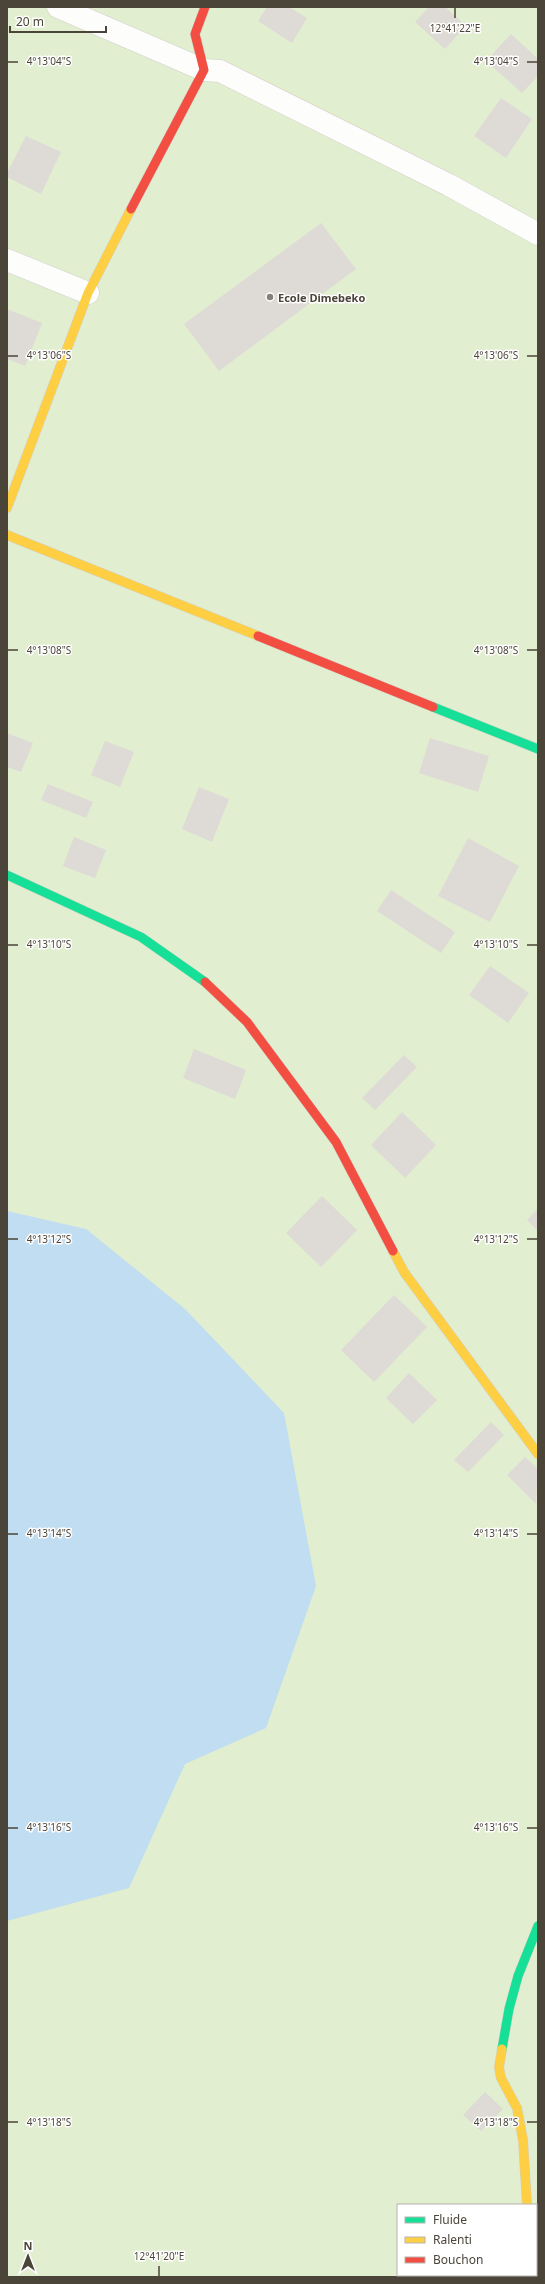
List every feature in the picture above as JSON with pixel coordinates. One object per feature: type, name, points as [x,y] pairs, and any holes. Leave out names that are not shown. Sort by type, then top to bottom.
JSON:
[{"type":"street","points":[[58,7],[204,70],[220,71],[449,185],[538,234]]},
{"type":"street","points":[[7,508],[88,293],[204,70],[195,34],[205,7]]},
{"type":"street","points":[[7,260],[88,293]]},
{"type":"street","points":[[7,535],[538,749]]},
{"type":"street","points":[[7,875],[140,936],[201,978],[248,1022],[336,1142],[404,1272],[538,1454]]},
{"type":"street","points":[[527,2204],[523,2148],[517,2108],[501,2078],[499,2067],[509,2009],[518,1976],[538,1926]]},
{"type":"green space","points":[[7,7],[538,7],[538,2277],[7,2277]]},
{"type":"water","points":[[7,1211],[86,1229],[185,1309],[284,1413],[316,1586],[266,1728],[185,1764],[129,1888],[7,1921]]},
{"type":"building","points":[[267,7],[289,7],[307,18],[292,43],[258,21]]},
{"type":"building","points":[[429,7],[445,7],[466,26],[445,49],[415,22]]},
{"type":"building","points":[[511,34],[538,59],[538,76],[522,93],[486,61]]},
{"type":"building","points":[[501,98],[532,119],[506,158],[474,136]]},
{"type":"building","points":[[26,136],[61,152],[41,194],[7,177],[7,173]]},
{"type":"building","name":"Ecole Dimebeko","points":[[321,223],[356,269],[219,371],[184,324]]},
{"type":"building","points":[[7,309],[42,323],[25,366],[7,359]]},
{"type":"building","points":[[7,733],[33,743],[21,772],[7,767]]},
{"type":"building","points":[[430,738],[489,756],[478,792],[419,773]]},
{"type":"building","points":[[105,741],[134,752],[120,787],[91,775]]},
{"type":"building","points":[[48,784],[93,802],[86,818],[41,800]]},
{"type":"building","points":[[199,787],[229,799],[212,842],[182,829]]},
{"type":"building","points":[[74,837],[106,850],[95,878],[63,866]]},
{"type":"building","points":[[468,838],[519,866],[490,922],[438,896]]},
{"type":"building","points":[[391,890],[455,932],[441,953],[377,911]]},
{"type":"building","points":[[490,966],[529,993],[508,1023],[469,995]]},
{"type":"building","points":[[194,1049],[246,1070],[235,1099],[183,1078]]},
{"type":"building","points":[[404,1055],[417,1067],[375,1110],[362,1098]]},
{"type":"building","points":[[402,1112],[436,1145],[405,1178],[371,1145]]},
{"type":"building","points":[[322,1196],[357,1230],[321,1267],[286,1233]]},
{"type":"building","points":[[538,1208],[538,1231],[527,1220]]},
{"type":"building","points":[[394,1295],[427,1327],[374,1382],[341,1350]]},
{"type":"building","points":[[409,1373],[437,1400],[413,1424],[386,1398]]},
{"type":"building","points":[[491,1422],[504,1435],[468,1472],[454,1460]]},
{"type":"building","points":[[525,1457],[538,1469],[536,1504],[507,1475]]},
{"type":"building","points":[[485,2092],[503,2109],[481,2131],[463,2115]]},
{"type":"traffic: fast","points":[[433,707],[538,749]]},
{"type":"traffic: fast","points":[[7,875],[141,937],[205,982]]},
{"type":"traffic: fast","points":[[502,2049],[509,2009],[518,1976],[538,1926]]},
{"type":"traffic: slow","points":[[7,508],[88,293],[131,209]]},
{"type":"traffic: slow","points":[[7,535],[258,636]]},
{"type":"traffic: slow","points":[[393,1251],[404,1272],[538,1454]]},
{"type":"traffic: slow","points":[[502,2049],[499,2067],[501,2078],[517,2108],[523,2140],[527,2204]]},
{"type":"traffic: jam","points":[[131,209],[204,70],[195,34],[205,7]]},
{"type":"traffic: jam","points":[[258,636],[433,707]]},
{"type":"traffic: jam","points":[[205,982],[247,1022],[336,1142],[393,1251]]},
{"type":"place","name":"Ecole Dimebeko","points":[[270,297]]}]
